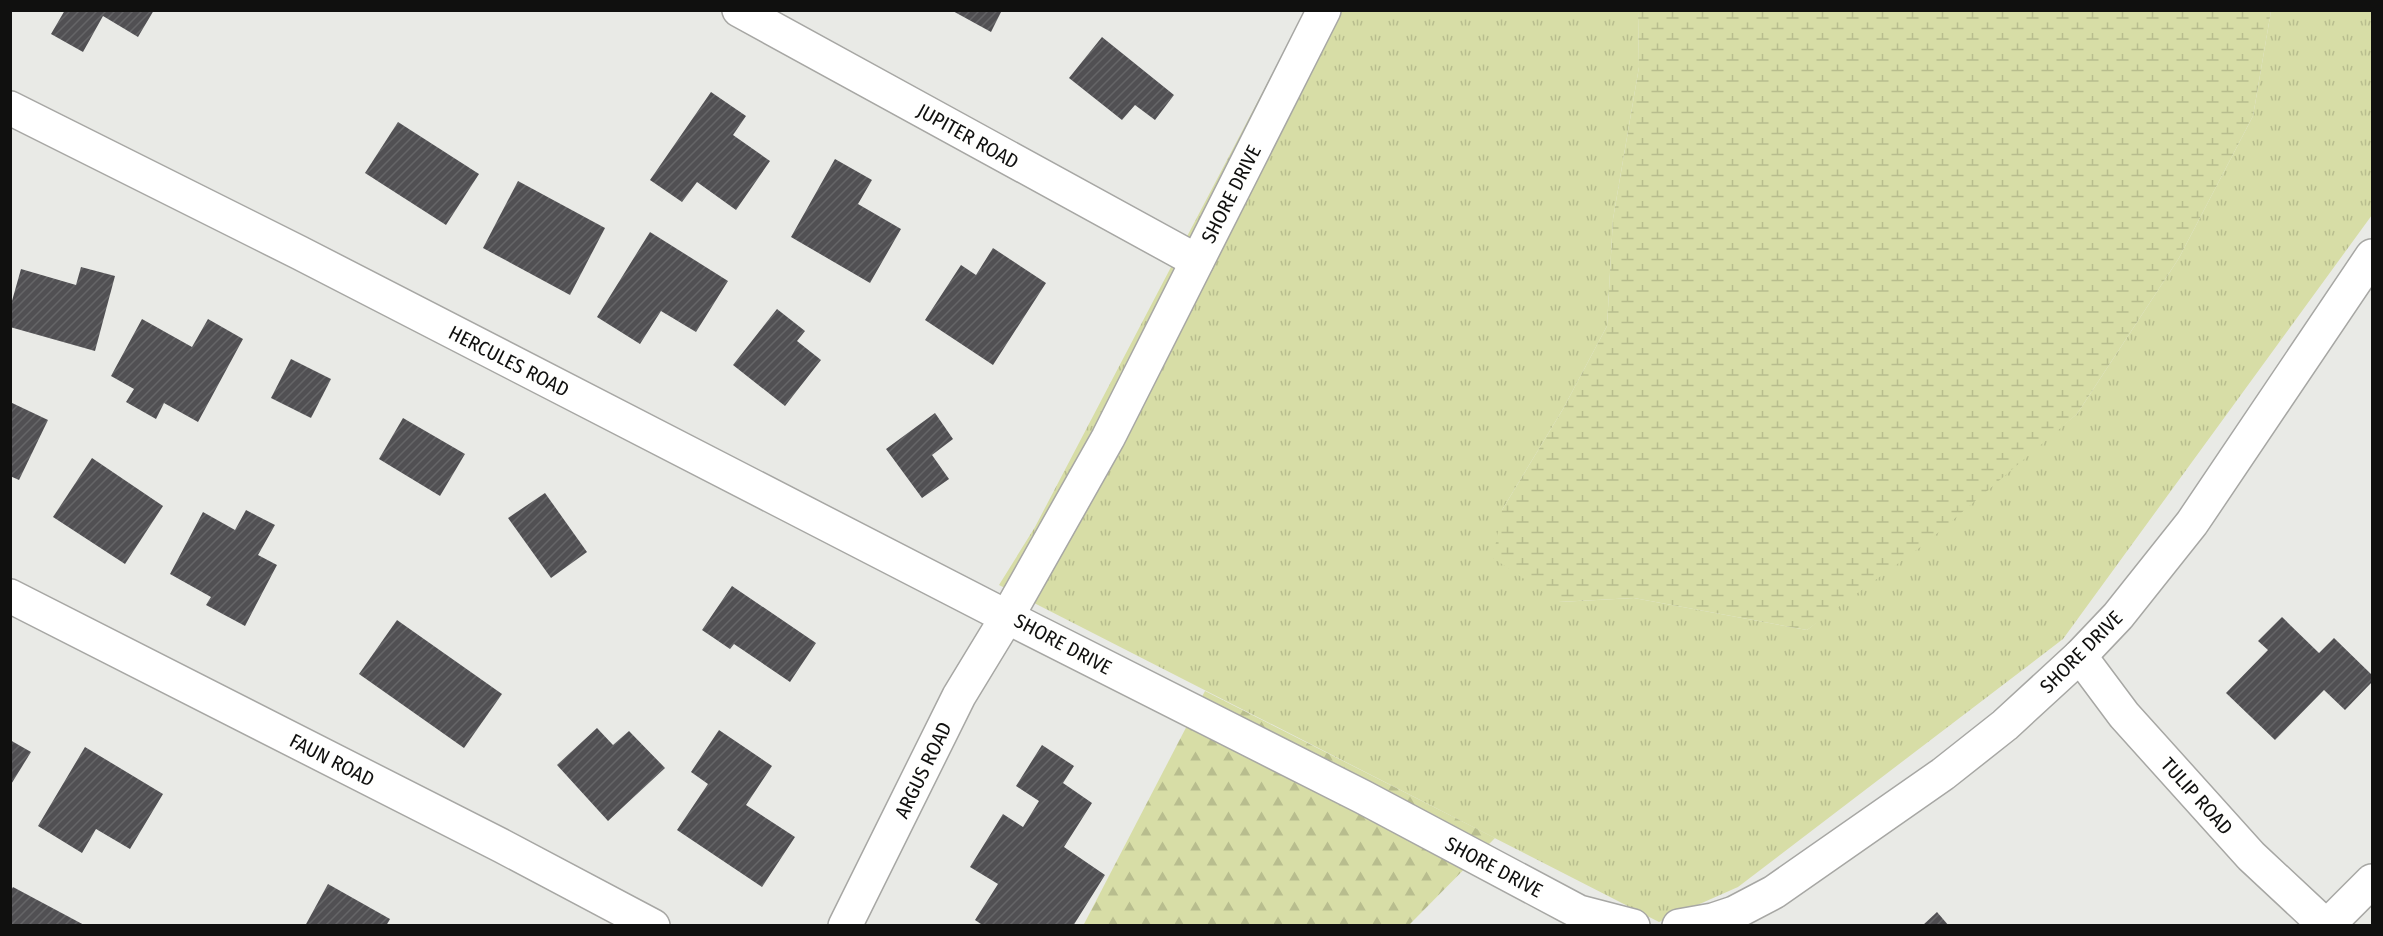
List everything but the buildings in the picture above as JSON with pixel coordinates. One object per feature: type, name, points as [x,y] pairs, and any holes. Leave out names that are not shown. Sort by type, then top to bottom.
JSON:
[{"type":"street","name":"JUPITER ROAD","points":[[739,10],[1197,261]]},
{"type":"street","name":"SHORE DRIVE","points":[[1324,10],[1108,438],[1007,617],[1362,797],[1579,912],[1633,926]]},
{"type":"street","name":"HERCULES ROAD","points":[[10,108],[310,259],[1007,617]]},
{"type":"street","name":"SHORE DRIVE","points":[[1679,926],[1713,920],[1734,913],[1774,892],[1943,774],[2005,725],[2080,656],[2118,616],[2192,523],[2373,256]]},
{"type":"street","name":"FAUN ROAD","points":[[10,596],[502,846],[653,926]]},
{"type":"street","name":"ARGUS ROAD","points":[[845,926],[959,696],[1007,617]]},
{"type":"street","name":"TULIP ROAD","points":[[2080,656],[2124,716],[2251,856],[2326,926]]},
{"type":"street","points":[[2326,926],[2373,880]]},
{"type":"green space","points":[[1305,11],[1638,11],[1639,67],[1613,219],[1607,326],[1563,409],[1502,510],[1559,602],[1634,598],[1807,630],[2077,414],[2179,258],[2253,116],[2271,11],[2372,11],[2372,215],[2063,639],[1738,887],[1659,922],[999,585],[1035,527]]},
{"type":"green space","points":[[1638,11],[2271,11],[2253,116],[2179,258],[2077,414],[1926,543],[1807,630],[1634,598],[1558,602],[1493,558],[1502,510],[1563,409],[1607,326],[1613,219],[1639,67]]},
{"type":"green space","points":[[1205,691],[1495,838],[1409,925],[1083,926]]}]
